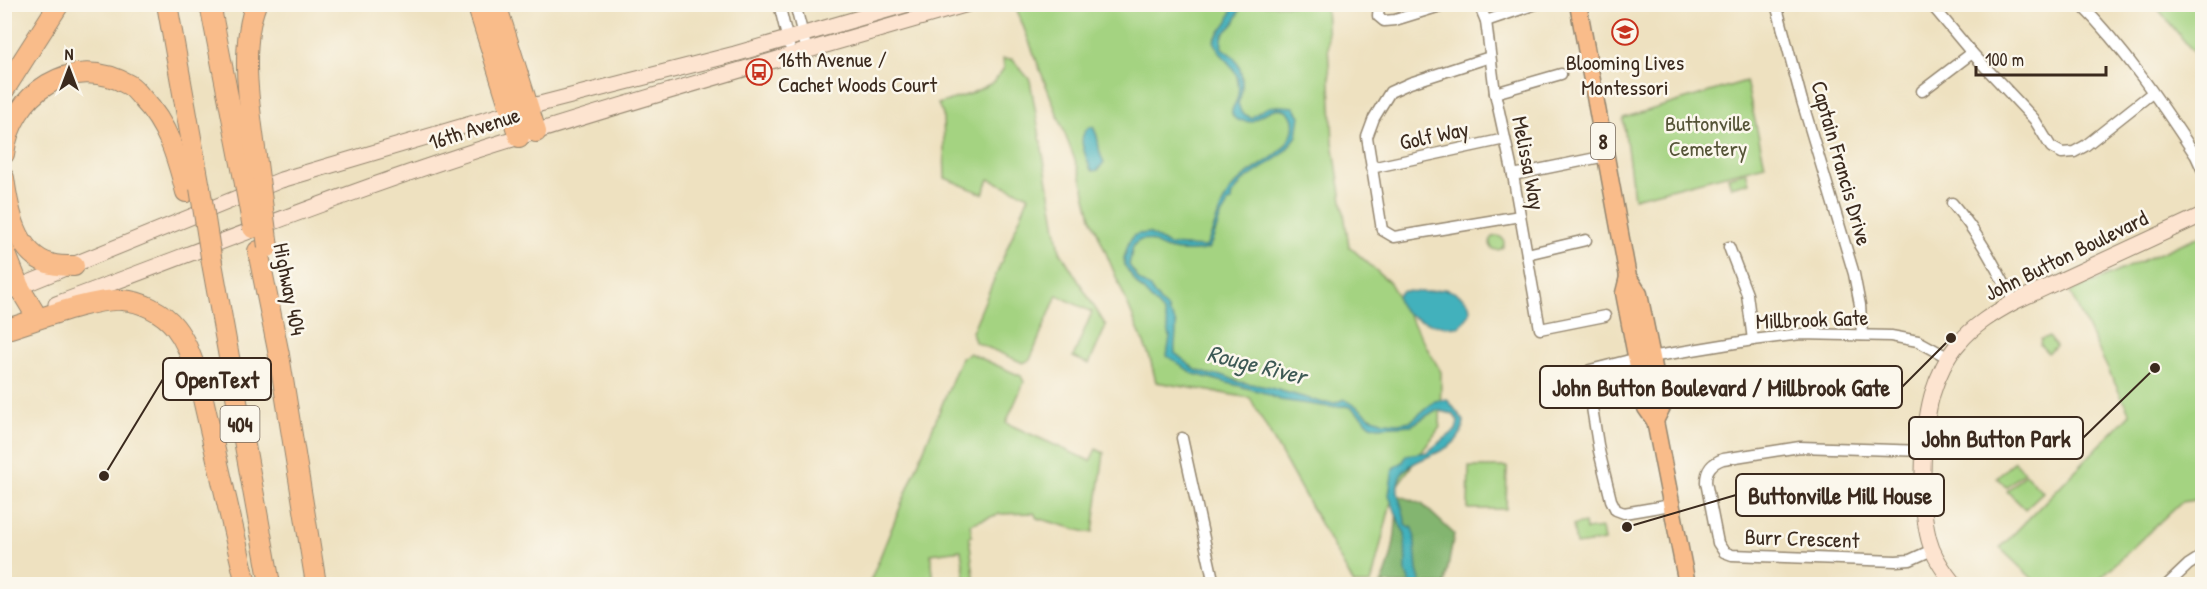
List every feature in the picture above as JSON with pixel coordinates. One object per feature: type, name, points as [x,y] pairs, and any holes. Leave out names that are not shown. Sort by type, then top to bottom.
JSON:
[{"type":"highway","points":[[4,90],[59,4]]},
{"type":"highway","points":[[167,4],[193,190]]},
{"type":"highway","points":[[210,4],[252,182]]},
{"type":"highway","points":[[252,182],[247,66],[251,18],[256,4]]},
{"type":"highway","points":[[477,4],[527,134]]},
{"type":"highway","points":[[496,4],[519,110]]},
{"type":"highway","points":[[4,154],[16,115],[30,96],[49,82],[75,74],[103,75],[130,85],[157,113],[193,190]]},
{"type":"highway","points":[[4,178],[12,216],[20,238],[36,256],[50,264],[74,266]]},
{"type":"highway","name":"Highway 404","points":[[252,182],[316,585]]},
{"type":"highway","name":"404","points":[[193,190],[208,265],[217,296],[270,585]]},
{"type":"highway","points":[[4,249],[12,290],[34,312]]},
{"type":"highway","points":[[4,330],[79,307],[122,300],[157,311],[174,325],[187,345],[196,373],[246,585]]},
{"type":"main road","name":"16th Avenue","points":[[12,290],[281,180],[519,110],[803,35],[908,4]]},
{"type":"main road","name":"16th Avenue","points":[[4,322],[327,202],[527,134],[968,4]]},
{"type":"main road","name":"8","points":[[1578,4],[1628,277],[1624,293],[1645,358],[1646,408],[1655,422],[1687,585]]},
{"type":"main road","name":"John Button Boulevard","points":[[1954,585],[1932,550],[1925,516],[1923,477],[1927,417],[1931,396],[1935,384],[1959,342],[1988,317],[2014,302],[2202,215]]},
{"type":"street","points":[[779,4],[788,39],[800,53]]},
{"type":"street","points":[[795,4],[803,35],[800,53]]},
{"type":"street","points":[[1379,4],[1378,16],[1384,21],[1395,20],[1446,4]]},
{"type":"street","name":"Melissa Way","points":[[1479,4],[1486,21],[1495,93],[1513,175],[1540,330],[1605,316]]},
{"type":"street","points":[[1486,21],[1536,4]]},
{"type":"street","name":"Captain Francis Drive","points":[[1776,4],[1802,101],[1854,274],[1860,305],[1862,335]]},
{"type":"street","points":[[1931,4],[1972,53],[2034,119],[2051,147],[2062,153],[2074,152],[2085,146],[2152,93]]},
{"type":"street","points":[[2080,4],[2132,62],[2196,156],[2202,169]]},
{"type":"street","points":[[1922,91],[1972,53]]},
{"type":"street","points":[[1490,57],[1410,83],[1390,92],[1374,118],[1367,137],[1382,230],[1394,237],[1520,216]]},
{"type":"street","points":[[1495,93],[1561,74]]},
{"type":"street","name":"Golf Way","points":[[1371,168],[1505,139]]},
{"type":"street","points":[[1513,175],[1606,156]]},
{"type":"street","points":[[1952,203],[1985,247],[2014,302]]},
{"type":"street","points":[[1527,254],[1586,240]]},
{"type":"street","points":[[1729,247],[1747,294],[1753,340]]},
{"type":"street","name":"Millbrook Gate","points":[[1671,505],[1624,513],[1616,510],[1611,500],[1599,451],[1590,395],[1584,386],[1583,379],[1590,370],[1645,358],[1801,334],[1891,336],[1918,341],[1949,358]]},
{"type":"street","points":[[1182,438],[1214,585]]},
{"type":"street","name":"Burr Crescent","points":[[1925,451],[1787,448],[1714,462],[1706,474],[1706,482],[1718,543],[1724,552],[1732,555],[1896,561],[1910,560],[1932,550]]},
{"type":"street","points":[[2168,585],[2188,565],[2202,556]]},
{"type":"green space","points":[[1015,5],[1326,5],[1333,142],[1349,246],[1390,283],[1441,372],[1440,427],[1394,490],[1371,584],[1354,584],[1250,398],[1156,382],[1150,358],[1091,217],[1080,173]]},
{"type":"green space","points":[[2155,5],[2202,5],[2202,63]]},
{"type":"green space","points":[[1003,59],[1012,59],[1030,80],[1060,251],[1106,326],[1089,364],[1073,357],[1092,312],[1057,295],[1030,360],[1023,363],[975,342],[972,332],[1029,196],[989,179],[983,194],[945,178],[943,115],[938,104],[970,94],[994,82],[1004,68]]},
{"type":"green space","name":"Buttonville Cemetery","points":[[1746,81],[1765,165],[1634,198],[1623,118]]},
{"type":"green space","points":[[1746,172],[1749,182],[1731,187],[1728,177]]},
{"type":"green space","points":[[2202,235],[2202,499],[2181,502],[2094,584],[2038,584],[2000,548],[2130,414],[2070,292]]},
{"type":"green space","points":[[1494,236],[1500,236],[1504,243],[1500,250],[1494,250],[1490,246],[1490,240]]},
{"type":"green space","points":[[2049,337],[2056,346],[2048,353],[2040,345],[2041,339]]},
{"type":"green space","points":[[969,353],[1021,376],[1024,382],[1006,423],[1090,461],[1096,449],[1104,453],[1093,532],[1037,518],[1034,513],[999,514],[970,524],[972,536],[969,537],[975,584],[966,584],[961,550],[931,554],[934,584],[869,584],[961,358]]},
{"type":"green space","points":[[2014,461],[2024,472],[2006,487],[1997,478]]},
{"type":"green space","points":[[1469,467],[1507,467],[1506,509],[1468,509]]},
{"type":"green space","points":[[2025,474],[2043,492],[2025,509],[2007,491]]},
{"type":"green space","points":[[1398,495],[1422,504],[1454,534],[1445,584],[1381,584],[1392,552]]},
{"type":"green space","points":[[1585,523],[1586,530],[1602,528],[1604,541],[1576,545],[1573,525]]},
{"type":"water","points":[[1234,5],[1242,5],[1234,23],[1224,33],[1222,48],[1233,57],[1240,68],[1242,87],[1238,103],[1241,112],[1251,118],[1271,106],[1294,107],[1300,116],[1297,136],[1284,153],[1242,182],[1231,197],[1232,201],[1228,202],[1208,249],[1177,251],[1142,240],[1133,246],[1129,265],[1139,280],[1150,288],[1168,309],[1176,327],[1175,353],[1196,370],[1324,403],[1335,403],[1344,399],[1370,417],[1384,422],[1411,421],[1435,401],[1447,399],[1464,421],[1461,433],[1445,449],[1412,464],[1404,471],[1398,486],[1405,525],[1412,527],[1414,531],[1417,570],[1421,584],[1410,584],[1406,572],[1405,533],[1389,495],[1393,468],[1403,462],[1406,455],[1427,452],[1456,430],[1458,421],[1453,414],[1436,410],[1412,425],[1378,427],[1371,425],[1352,408],[1346,406],[1329,407],[1280,400],[1262,392],[1194,374],[1167,356],[1170,337],[1164,313],[1137,284],[1125,266],[1124,258],[1129,242],[1133,236],[1138,234],[1149,233],[1168,245],[1206,247],[1223,202],[1232,188],[1239,180],[1281,150],[1292,133],[1293,119],[1285,110],[1272,110],[1251,122],[1237,120],[1232,114],[1238,93],[1237,76],[1218,50],[1214,40],[1228,21]]},
{"type":"water","points":[[1089,127],[1093,127],[1096,132],[1104,162],[1098,170],[1093,171],[1084,152],[1082,141]]},
{"type":"water","points":[[1444,289],[1458,294],[1469,305],[1469,315],[1459,327],[1431,324],[1412,316],[1404,311],[1397,296],[1402,291],[1426,292]]},
{"type":"place","name":"Blooming Lives Montessori","points":[[1625,32]]},
{"type":"place","name":"16th Avenue / Cachet Woods Court","points":[[759,72]]},
{"type":"place","name":"John Button Boulevard / Millbrook Gate","points":[[1951,338]]},
{"type":"place","name":"John Button Park","points":[[2155,368]]},
{"type":"place","name":"OpenText","points":[[104,476]]},
{"type":"place","name":"Buttonville Mill House","points":[[1627,527]]},
{"type":"water label","name":"Rouge River","points":[[1257,364]]}]
